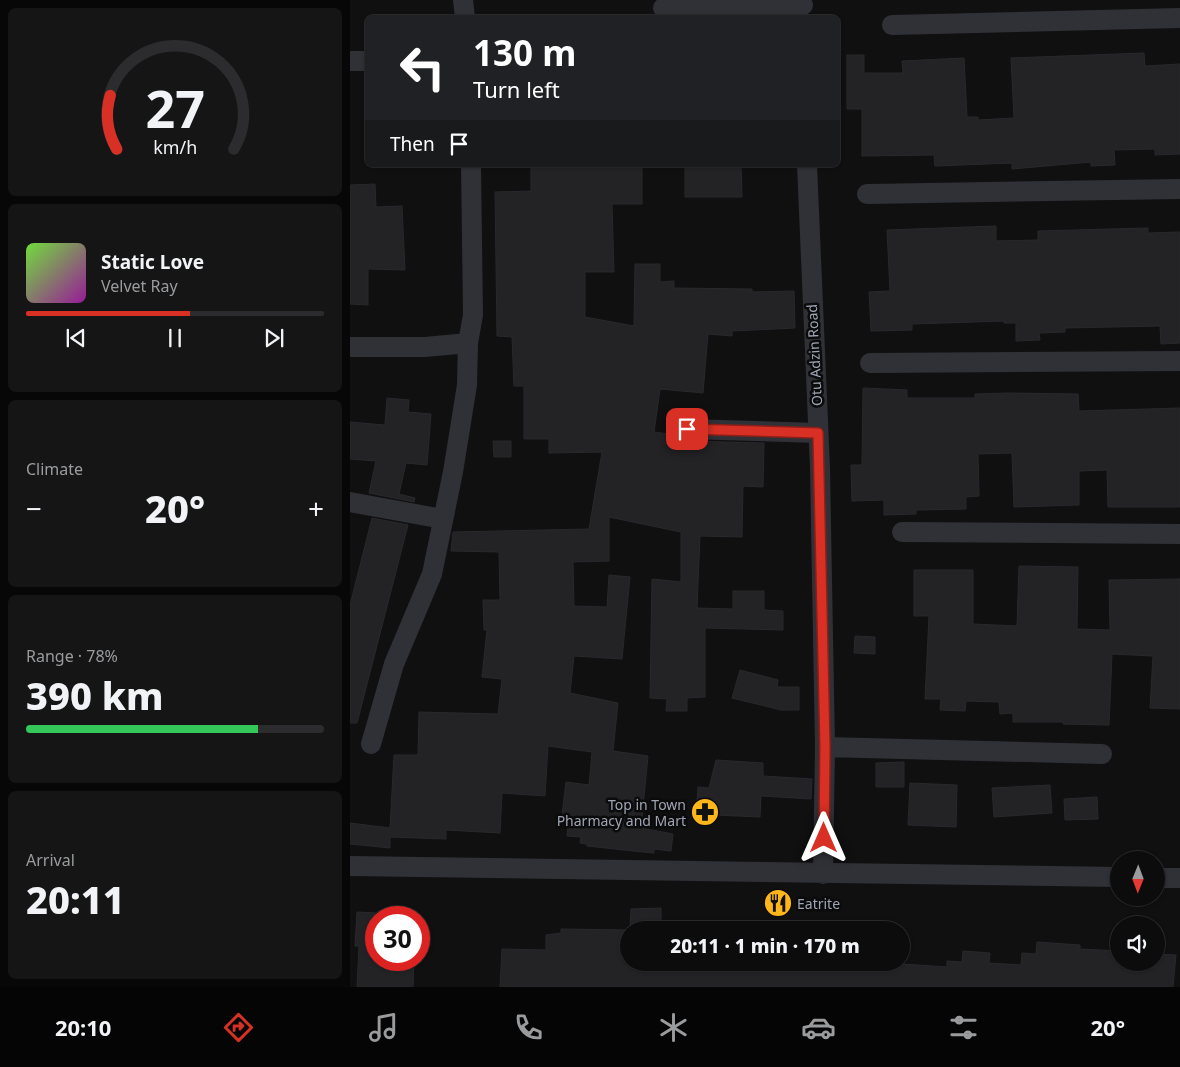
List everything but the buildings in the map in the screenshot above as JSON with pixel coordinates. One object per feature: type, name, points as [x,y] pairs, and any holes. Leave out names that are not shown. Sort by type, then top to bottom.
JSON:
[{"type":"street","points":[[463,0],[465,15]]},
{"type":"street","points":[[663,8],[803,7]]},
{"type":"street","points":[[892,26],[1180,18]]},
{"type":"street","points":[[350,61],[365,61]]},
{"type":"street","points":[[371,744],[394,664],[432,574],[467,386],[468,343],[473,315],[471,167]]},
{"type":"street","name":"Otu Adzin Road","points":[[807,167],[818,433],[825,747],[823,874]]},
{"type":"street","points":[[867,194],[1180,189]]},
{"type":"street","points":[[350,347],[425,347],[468,343]]},
{"type":"street","points":[[870,363],[1180,360]]},
{"type":"street","points":[[687,429],[818,433]]},
{"type":"street","points":[[350,502],[443,519]]},
{"type":"street","points":[[902,532],[1180,534]]},
{"type":"street","points":[[825,747],[1102,754]]},
{"type":"street","points":[[350,866],[1110,877]]},
{"type":"street","points":[[1165,878],[1180,878]]},
{"type":"place","name":"Top in Town Pharmacy and Mart","points":[[705,812]]},
{"type":"place","name":"Eatrite","points":[[778,903]]},
{"type":"route","points":[[687,429],[818,433],[825,747],[824,838]]}]
